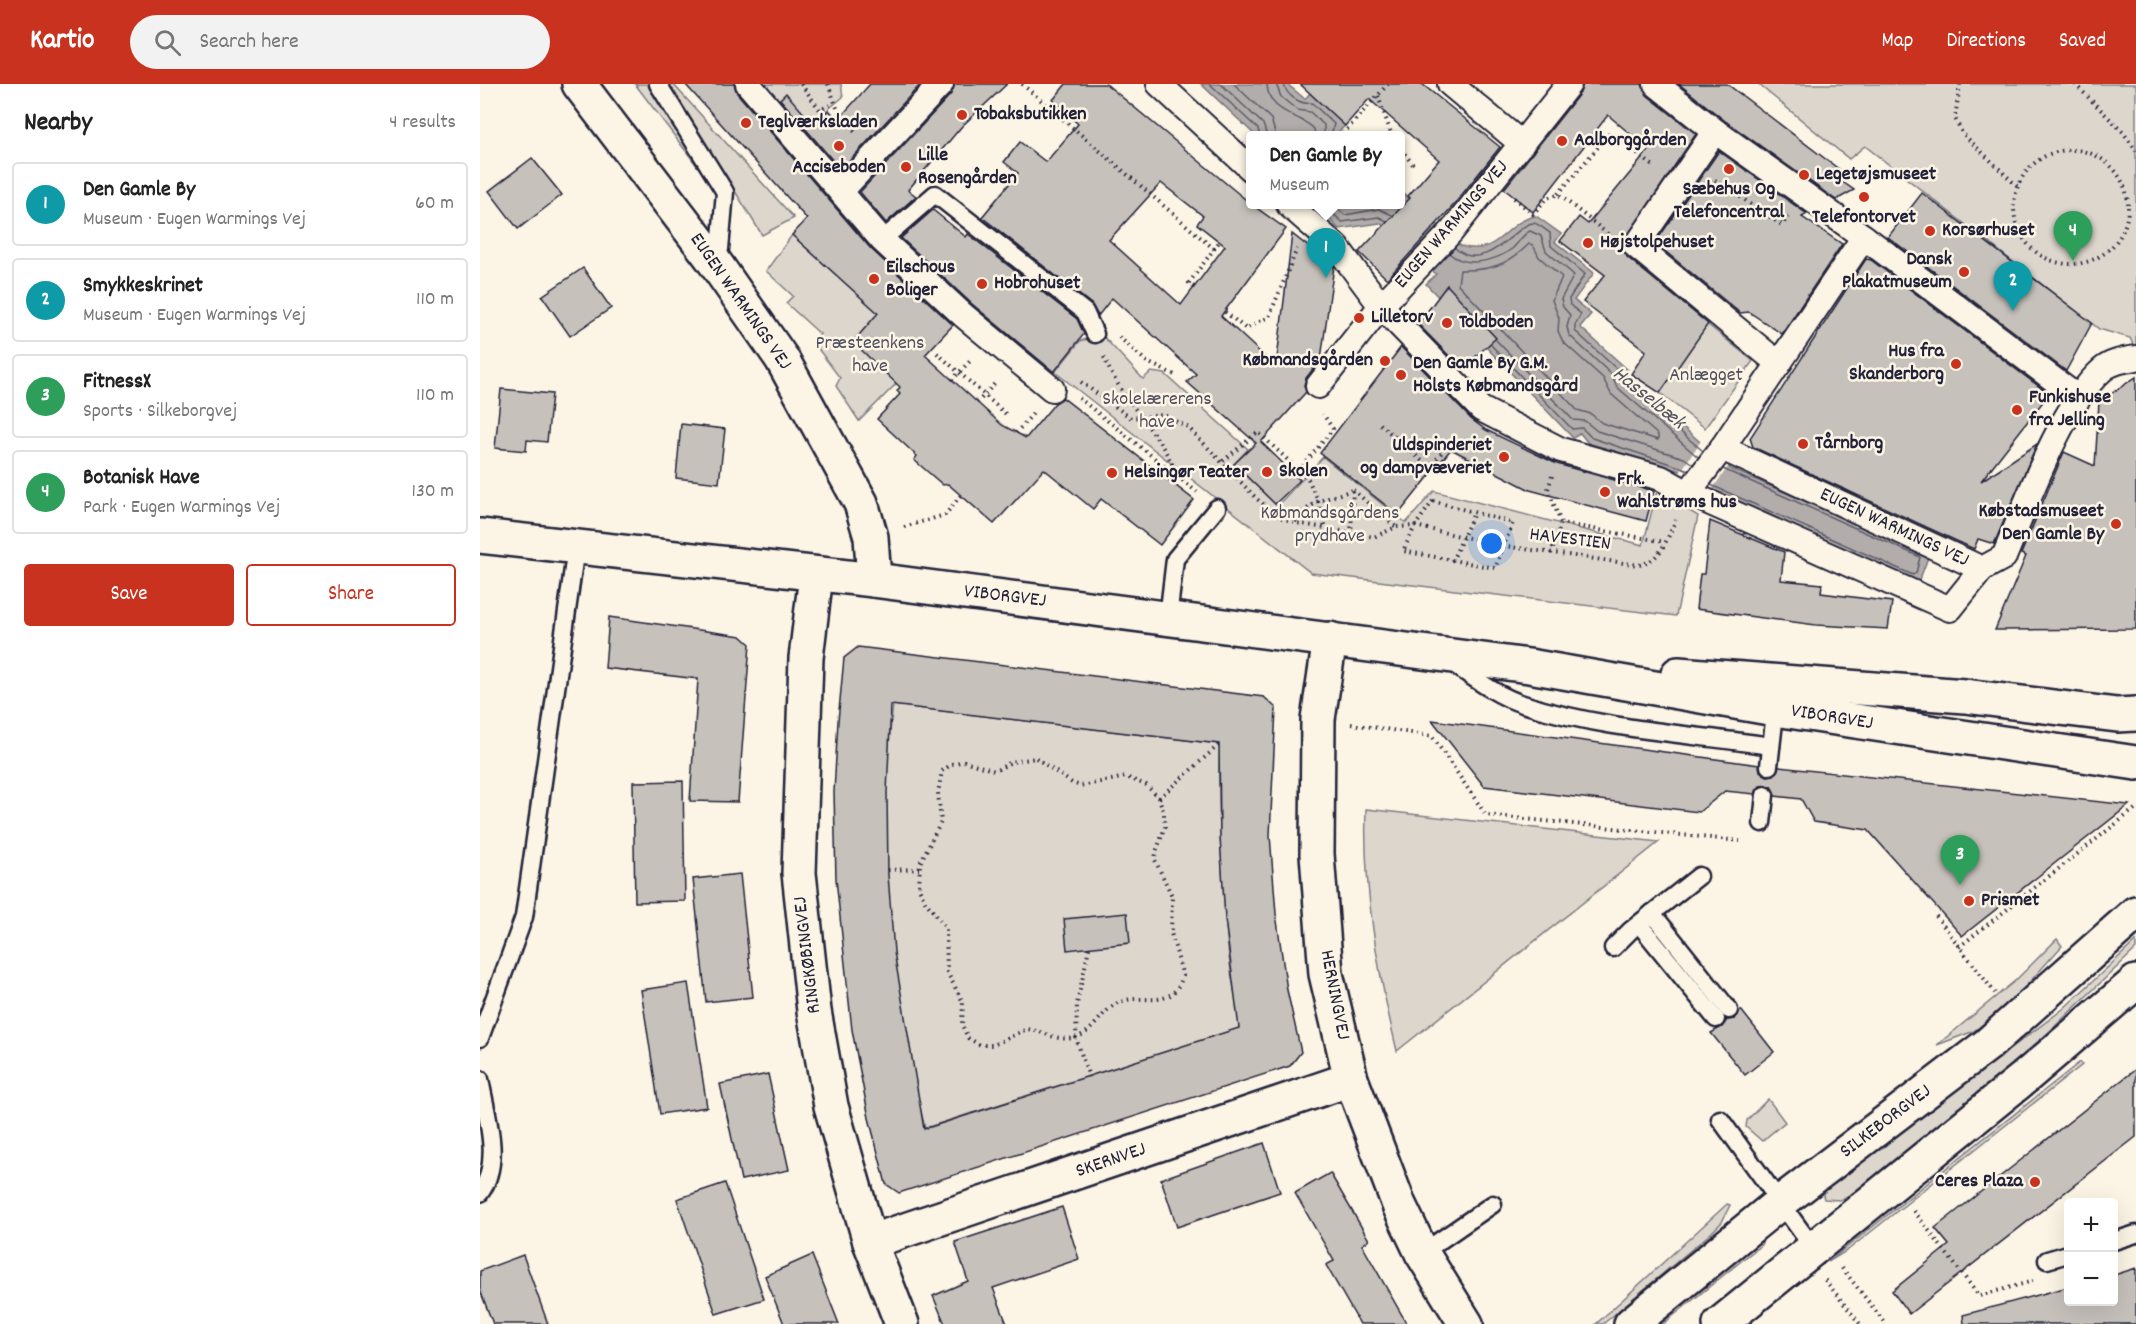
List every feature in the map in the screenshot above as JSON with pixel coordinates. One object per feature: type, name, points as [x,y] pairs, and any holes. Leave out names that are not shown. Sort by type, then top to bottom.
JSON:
[{"type":"street","name":"EUGEN WARMINGS VEJ","points":[[579,84],[711,257],[782,359],[861,503],[871,537],[874,580]]},
{"type":"street","points":[[748,84],[882,240],[963,315],[1052,389]]},
{"type":"street","points":[[841,191],[941,84]]},
{"type":"street","points":[[1159,84],[1246,164]]},
{"type":"street","name":"EUGEN WARMINGS VEJ","points":[[1450,84],[1522,144]]},
{"type":"street","name":"EUGEN WARMINGS VEJ","points":[[1318,386],[1381,306],[1450,232],[1569,84]]},
{"type":"street","points":[[1656,84],[1715,131],[1886,253],[2077,397]]},
{"type":"street","points":[[1715,131],[1636,246],[1779,363]]},
{"type":"street","name":"EUGEN WARMINGS VEJ","points":[[1294,209],[1337,248],[1381,306],[1481,409],[1561,450],[1661,477],[1691,489],[1950,609],[1982,569],[2004,557],[2077,397],[2103,369],[2120,361],[2136,358]]},
{"type":"street","points":[[1691,489],[1720,450],[1864,237]]},
{"type":"street","name":"EUGEN WARMINGS VEJ","points":[[1720,450],[1982,569]]},
{"type":"street","name":"VIBORGVEJ","points":[[480,536],[874,580],[1529,666],[1777,694],[2136,763]]},
{"type":"street","name":"RINGKØBINGVEJ","points":[[816,575],[806,658],[799,873],[813,999],[831,1106],[870,1242],[902,1324]]},
{"type":"street","name":"HERNINGVEJ","points":[[1330,639],[1318,719],[1317,855],[1326,974],[1351,1079],[1399,1205],[1422,1253],[1466,1324]]},
{"type":"street","name":"VIBORGVEJ","points":[[1777,694],[1965,696],[2117,715],[2136,714]]},
{"type":"street","name":"SILKEBORGVEJ","points":[[1631,1324],[1780,1202],[1987,1046],[2136,913]]},
{"type":"street","points":[[1720,1324],[1894,1184],[2136,982]]},
{"type":"street","name":"SKERNVEJ","points":[[870,1242],[1351,1079]]},
{"type":"lane","points":[[658,84],[725,192],[720,249],[711,257]]},
{"type":"lane","points":[[882,240],[935,194],[1084,312],[1095,334]]},
{"type":"lane","points":[[1168,618],[1175,559],[1217,508]]},
{"type":"lane","points":[[480,1038],[524,917],[576,547]]},
{"type":"lane","points":[[1439,654],[1483,685],[1521,704],[1594,721],[1771,746]]},
{"type":"lane","points":[[1769,766],[1777,694]]},
{"type":"lane","points":[[1762,823],[1765,795]]},
{"type":"lane","points":[[1613,948],[1652,913],[1699,876]]},
{"type":"lane","points":[[1639,924],[1723,1015],[1652,913]]},
{"type":"lane","points":[[480,1079],[493,1153],[487,1184],[480,1193]]},
{"type":"lane","points":[[1720,1119],[1814,1249]]},
{"type":"lane","points":[[1422,1253],[1493,1204]]},
{"type":"lane","points":[[2118,1239],[2136,1234]]},
{"type":"lane","points":[[2047,1260],[2064,1255]]},
{"type":"path","points":[[801,84],[820,110],[834,102]]},
{"type":"path","points":[[828,84],[840,116],[874,155]]},
{"type":"path","points":[[1022,84],[1214,249]]},
{"type":"path","points":[[1346,131],[1388,84]]},
{"type":"path","points":[[1960,84],[1955,118],[1962,133],[2018,186]]},
{"type":"path","points":[[2075,84],[2123,132],[2136,151]]},
{"type":"path","points":[[1378,95],[1391,131]]},
{"type":"path","points":[[1510,195],[1533,214],[1546,198],[1557,194],[1610,133],[1678,185]]},
{"type":"path","points":[[2070,150],[2087,152],[2102,159],[2115,170],[2124,184],[2128,201],[2127,220],[2120,237],[2108,251],[2091,261],[2073,264],[2054,262],[2037,254],[2024,240],[2016,223],[2014,204],[2018,186],[2026,171],[2038,160],[2054,153],[2070,150]]},
{"type":"path","points":[[1405,154],[1414,166]]},
{"type":"path","points":[[1692,164],[1782,225],[1804,196]]},
{"type":"path","points":[[1557,194],[1625,247],[1636,246]]},
{"type":"path","points":[[2128,201],[2136,200]]},
{"type":"path","points":[[1225,312],[1246,329],[1269,316],[1300,243],[1314,227]]},
{"type":"path","points":[[1194,287],[1188,283],[1219,242]]},
{"type":"path","points":[[1175,375],[1147,362],[1105,327],[1095,334],[1109,370],[1139,417],[1170,456],[1177,476]]},
{"type":"path","points":[[938,352],[1006,415]]},
{"type":"path","name":"HAVESTIEN","points":[[1078,380],[1120,413],[1131,418],[1164,415],[1190,428],[1223,460],[1257,499],[1279,517],[1351,534],[1374,537],[1396,527],[1415,526],[1504,546],[1638,565],[1649,563],[1661,552],[1691,489]]},
{"type":"path","points":[[1075,396],[1217,508]]},
{"type":"path","points":[[1380,424],[1430,468],[1442,452]]},
{"type":"path","points":[[1299,471],[1333,429]]},
{"type":"path","points":[[1223,460],[1258,432],[1308,479],[1326,527]]},
{"type":"path","points":[[1551,554],[1561,523],[1548,489],[1561,450]]},
{"type":"path","points":[[1295,522],[1303,512],[1318,501],[1353,490]]},
{"type":"path","points":[[1353,490],[1396,527]]},
{"type":"path","points":[[1351,534],[1353,490]]},
{"type":"path","points":[[871,537],[945,515],[961,495]]},
{"type":"path","points":[[1433,501],[1474,513],[1513,523],[1496,568],[1402,551],[1415,526],[1433,501]]},
{"type":"path","points":[[1452,561],[1474,513]]},
{"type":"path","points":[[1561,523],[1665,542]]},
{"type":"path","points":[[1318,719],[1432,736],[1486,815],[1740,841]]},
{"type":"path","points":[[1159,798],[1220,744]]},
{"type":"path","points":[[1036,758],[1072,783],[1081,786],[1126,777],[1146,785],[1159,798],[1164,814],[1165,827],[1155,860],[1172,896],[1171,933],[1183,972],[1181,981],[1173,992],[1159,1000],[1129,999],[1112,1006],[1104,1011],[1088,1032],[1076,1038],[1057,1038],[1027,1029],[993,1045],[980,1045],[968,1038],[962,1024],[963,1002],[947,972],[946,928],[922,895],[919,869],[939,830],[940,775],[946,768],[958,762],[970,761],[995,771],[1011,762],[1036,758]]},
{"type":"path","points":[[1959,947],[2136,808]]},
{"type":"path","points":[[888,870],[919,869]]},
{"type":"path","points":[[1936,916],[1979,972]]},
{"type":"path","points":[[1089,948],[1077,1004],[1076,1038],[1089,1077]]},
{"type":"path","points":[[1894,1184],[1979,1296],[2041,1278]]},
{"type":"path","points":[[1842,1268],[1886,1324]]},
{"type":"path","points":[[1825,1280],[1860,1324]]},
{"type":"green space","points":[[635,84],[648,84],[701,171]]},
{"type":"green space","points":[[669,84],[673,84],[794,218],[762,235]]},
{"type":"green space","points":[[763,84],[841,84],[843,97],[804,129]]},
{"type":"green space","points":[[1758,84],[2136,84],[2136,351],[2130,338],[2099,329],[1865,146],[1849,159]]},
{"type":"green space","name":"Præsteenkens have","points":[[792,235],[925,355],[859,421],[836,386],[840,378],[813,342],[820,334],[786,303],[793,296],[766,271]]},
{"type":"green space","name":"Anlægget","points":[[1707,324],[1753,361],[1705,428],[1660,393]]},
{"type":"green space","points":[[1102,335],[1143,379],[1151,372],[1165,374],[1248,449],[1234,464],[1277,506],[1323,457],[1406,523],[1434,491],[1643,545],[1657,491],[1698,516],[1676,616],[1311,573],[1055,372],[1080,341]]},
{"type":"green space","points":[[893,705],[1220,744],[1219,813],[1225,918],[1231,974],[1243,1027],[925,1128],[904,1025],[890,918],[886,810]]},
{"type":"green space","points":[[1366,809],[1659,842],[1397,1051],[1369,901]]},
{"type":"green space","points":[[2057,939],[2062,946],[2008,1006],[1974,1031],[1937,1045],[2016,980]]},
{"type":"green space","points":[[2136,941],[2136,949],[2010,1069],[1864,1187],[1840,1200],[1824,1199],[1822,1191],[2063,1009]]},
{"type":"green space","points":[[2080,1062],[2082,1065],[1848,1250],[1828,1262]]},
{"type":"green space","points":[[1768,1099],[1785,1122],[1762,1141],[1746,1127],[1747,1120]]},
{"type":"green space","points":[[1727,1204],[1730,1205],[1722,1222],[1711,1233],[1603,1324],[1596,1324]]},
{"type":"green space","points":[[1763,1240],[1761,1245],[1663,1324],[1657,1324]]},
{"type":"water","points":[[1201,84],[1287,84],[1305,99],[1310,93],[1345,126],[1339,131],[1251,131]]},
{"type":"water","name":"Hasselbæk","points":[[1405,195],[1461,246],[1484,247],[1525,219],[1536,216],[1561,234],[1555,242],[1594,273],[1574,300],[1591,314],[1580,327],[1628,370],[1626,377],[1731,469],[1929,555],[1918,584],[1713,494],[1680,471],[1588,443],[1580,433],[1573,438],[1426,284],[1436,274],[1380,223],[1339,229],[1319,209],[1405,209]]},
{"type":"pier","points":[[1702,439],[1730,464],[1709,494],[1679,474]]},
{"type":"building","points":[[685,84],[734,84],[737,93],[871,249],[953,325],[925,355],[1002,425],[1026,438],[1055,403],[1063,398],[1194,500],[1160,545],[1101,499],[1093,509],[1044,469],[994,524],[948,484],[943,485],[914,460],[917,456],[877,419],[900,394],[897,391],[900,387],[853,342],[878,313],[792,235],[807,219]]},
{"type":"building","points":[[870,84],[921,84],[841,170],[780,99],[786,93],[813,124],[829,110],[838,120]]},
{"type":"building","name":"Lille Rosengården","points":[[955,84],[1007,84],[962,126],[908,190],[916,196],[886,223],[860,192],[951,94]]},
{"type":"building","points":[[1066,84],[1106,84],[1246,200],[1246,209],[1258,209],[1286,229],[1221,316],[1276,367],[1292,234],[1319,255],[1325,255],[1334,266],[1321,359],[1306,378],[1304,385],[1306,392],[1261,442],[1300,480],[1275,504],[1234,464],[1256,443],[1187,382],[1196,374],[1112,298],[1098,316],[1091,304],[982,217],[1018,173],[1004,162],[1020,142],[1046,162],[1078,124],[1053,100]],"holes":[[[1161,183],[1203,216],[1197,224],[1225,246],[1181,305],[1109,240]]]},
{"type":"building","points":[[1300,84],[1422,84],[1500,147],[1452,207],[1387,279],[1359,252],[1400,209],[1405,209],[1405,203],[1410,198],[1408,196],[1439,160],[1369,99],[1345,126]]},
{"type":"building","points":[[1583,84],[1642,84],[1647,95],[1696,134],[1622,244],[1627,257],[1708,324],[1660,393],[1631,374],[1646,351],[1583,302],[1605,275],[1560,241],[1579,217],[1588,224],[1649,150],[1608,115],[1533,212],[1504,189],[1580,93]]},
{"type":"building","points":[[1679,84],[1727,84],[1840,170],[1834,176],[1854,190],[1836,200],[1724,120]]},
{"type":"building","points":[[1719,151],[1807,214],[1802,217],[1842,244],[1782,334],[1749,312],[1740,313],[1655,243]]},
{"type":"building","points":[[532,158],[562,195],[518,229],[489,191]]},
{"type":"building","points":[[1922,193],[2092,323],[2066,371],[1888,237]]},
{"type":"building","name":"Hobrohuset","points":[[933,210],[966,237],[968,234],[1077,319],[1084,334],[1054,372],[972,304],[901,238]]},
{"type":"building","points":[[1866,259],[1871,260],[2049,394],[1981,481],[2037,444],[1994,544],[1978,539],[1974,549],[1753,447],[1750,438]]},
{"type":"building","points":[[583,268],[611,308],[570,336],[542,296]]},
{"type":"building","name":"Toldboden","points":[[1447,285],[1496,338],[1462,369],[1418,324]]},
{"type":"building","points":[[1401,347],[1471,419],[1486,430],[1557,464],[1654,491],[1646,521],[1530,490],[1451,449],[1398,515],[1320,453]]},
{"type":"building","points":[[2136,377],[2136,629],[1995,630],[2026,556],[2021,554],[2064,452],[2095,466],[2099,402]]},
{"type":"building","points":[[501,389],[552,394],[547,442],[527,440],[526,451],[495,448]]},
{"type":"building","points":[[681,424],[725,429],[719,483],[676,478]]},
{"type":"building","points":[[1710,521],[1784,552],[1781,580],[1822,584],[1821,593],[1892,602],[1888,629],[1816,625],[1696,609],[1700,574],[1704,574]]},
{"type":"building","points":[[609,617],[741,636],[750,644],[738,802],[690,801],[698,679],[605,668]]},
{"type":"building","points":[[858,647],[1264,697],[1276,708],[1270,835],[1276,914],[1287,990],[1301,1052],[1290,1066],[899,1193],[886,1184],[869,1118],[852,1030],[836,879],[834,792],[844,658]],"holes":[[[891,705],[1219,744],[1220,837],[1225,919],[1239,1028],[924,1129],[894,952],[888,875],[887,792]]]},
{"type":"building","points":[[1432,720],[1759,765],[1760,771],[1767,776],[1774,775],[1779,767],[2129,805],[1962,936],[1868,830],[1814,822],[1801,799],[1775,796],[1771,786],[1760,786],[1755,794],[1725,791],[1699,812],[1484,786]]},
{"type":"building","points":[[683,781],[685,901],[635,902],[633,782]]},
{"type":"building","points":[[740,874],[753,997],[706,1002],[693,879]]},
{"type":"building","points":[[1127,913],[1130,943],[1067,950],[1064,919]]},
{"type":"building","points":[[688,983],[707,1107],[660,1114],[641,990]]},
{"type":"building","points":[[1741,1010],[1774,1052],[1745,1075],[1711,1033],[1722,1027],[1727,1020],[1735,1019]]},
{"type":"building","name":"Ceres Plaza","points":[[2136,1069],[2136,1137],[1909,1314],[1892,1291],[1949,1245],[1935,1228]]},
{"type":"building","points":[[768,1074],[789,1170],[741,1180],[720,1084]]},
{"type":"building","points":[[1264,1143],[1280,1192],[1177,1227],[1161,1179]]},
{"type":"building","points":[[1330,1173],[1369,1240],[1362,1245],[1407,1324],[1360,1324],[1326,1265],[1334,1261],[1295,1193]]},
{"type":"building","points":[[725,1183],[764,1299],[716,1314],[677,1199]]},
{"type":"building","points":[[1062,1207],[1079,1259],[993,1288],[1007,1324],[945,1324],[933,1296],[968,1281],[955,1242]]},
{"type":"building","points":[[523,1255],[548,1324],[493,1324],[480,1290],[480,1271]]},
{"type":"building","points":[[812,1255],[839,1324],[784,1324],[765,1276]]},
{"type":"building","points":[[2136,1268],[2136,1324],[1964,1324],[1963,1315],[2064,1288],[2064,1306],[2118,1306],[2118,1274]]},
{"type":"place","name":"Tobaksbutikken","points":[[962,115]]},
{"type":"place","name":"Teglværksladen","points":[[746,123]]},
{"type":"place","name":"Aalborggården","points":[[1562,141]]},
{"type":"place","name":"Acciseboden","points":[[839,146]]},
{"type":"place","name":"Lille Rosengården","points":[[906,167]]},
{"type":"place","name":"Sæbehus Og Telefoncentral","points":[[1729,169]]},
{"type":"place","name":"Legetøjsmuseet","points":[[1804,175]]},
{"type":"place","name":"Telefontorvet","points":[[1864,197]]},
{"type":"place","name":"Korsørhuset","points":[[1930,231]]},
{"type":"place","name":"Højstolpehuset","points":[[1588,243]]},
{"type":"place","name":"Botanisk Have","points":[[2073,261]]},
{"type":"place","name":"Dansk Plakatmuseum","points":[[1964,272]]},
{"type":"place","name":"Den Gamle By","points":[[1326,278]]},
{"type":"place","name":"Eilschous Boliger","points":[[874,279]]},
{"type":"place","name":"Hobrohuset","points":[[982,284]]},
{"type":"place","name":"Smykkeskrinet","points":[[2013,311]]},
{"type":"place","name":"Lilletorv","points":[[1359,318]]},
{"type":"place","name":"Toldboden","points":[[1447,323]]},
{"type":"place","name":"Købmandsgården","points":[[1385,361]]},
{"type":"place","name":"Hus fra Skanderborg","points":[[1956,364]]},
{"type":"place","name":"Den Gamle By G.M. Holsts Købmandsgård","points":[[1401,375]]},
{"type":"place","name":"Funkishuse fra Jelling","points":[[2017,410]]},
{"type":"place","name":"Tårnborg","points":[[1803,444]]},
{"type":"place","name":"Uldspinderiet og dampvæveriet","points":[[1504,457]]},
{"type":"place","name":"Skolen","points":[[1267,472]]},
{"type":"place","name":"Helsingør Teater","points":[[1112,473]]},
{"type":"place","name":"Frk. Wahlstrøms hus","points":[[1605,492]]},
{"type":"place","name":"Købstadsmuseet Den Gamle By","points":[[2116,524]]},
{"type":"place","name":"FitnessX","points":[[1960,885]]},
{"type":"place","name":"Prismet","points":[[1969,901]]},
{"type":"place","name":"Ceres Plaza","points":[[2035,1182]]},
{"type":"park label","name":"Skolelærerens have","points":[[1157,412]]},
{"type":"park label","name":"Købmandsgårdens prydhave","points":[[1330,526]]}]
